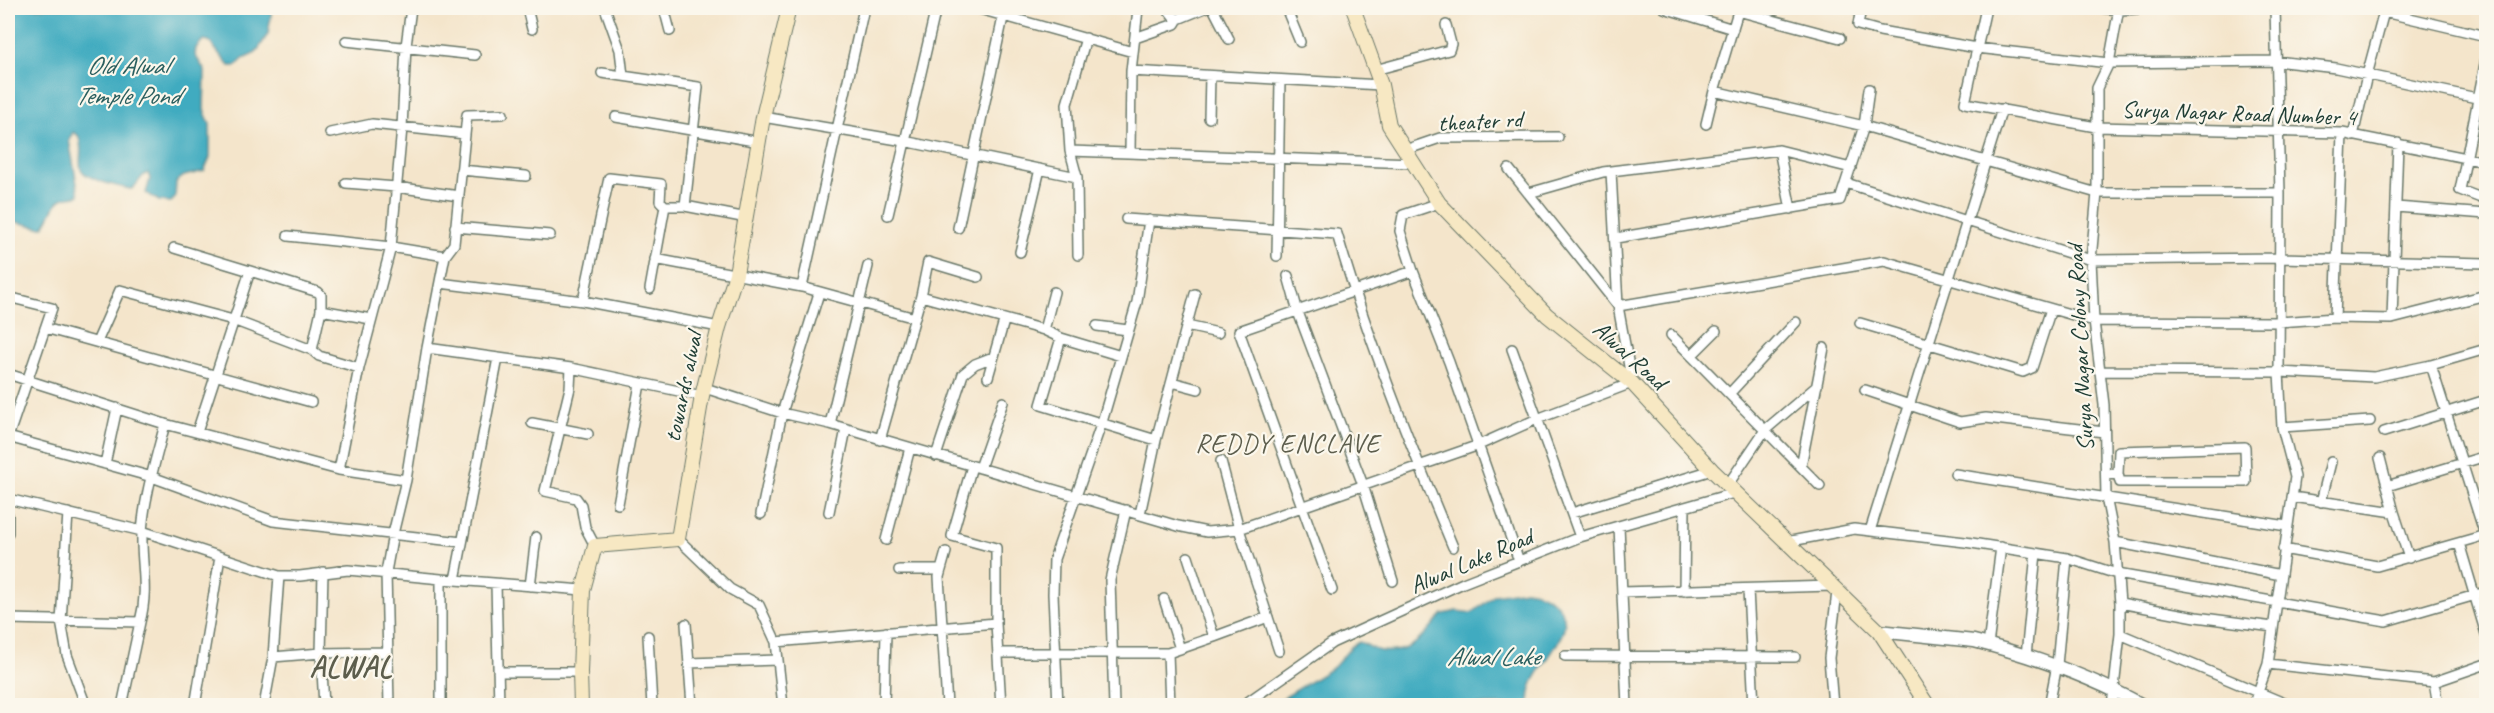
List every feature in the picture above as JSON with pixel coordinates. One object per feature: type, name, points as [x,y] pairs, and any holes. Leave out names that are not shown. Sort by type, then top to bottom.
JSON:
[{"type":"main road","name":"towards alwal","points":[[678,539],[704,392],[719,327],[736,274],[763,117],[789,8]]},
{"type":"main road","name":"Alwal Road","points":[[1353,8],[1381,85],[1389,125],[1439,203],[1547,315],[1632,383],[1712,470],[1879,631],[1928,705]]},
{"type":"main road","points":[[581,705],[583,590],[595,546],[678,539]]},
{"type":"street","points":[[339,470],[359,368],[391,247],[402,128],[406,46],[411,8]]},
{"type":"street","points":[[527,8],[532,29]]},
{"type":"street","points":[[605,8],[620,50],[623,76]]},
{"type":"street","points":[[664,8],[670,30]]},
{"type":"street","points":[[802,287],[864,8]]},
{"type":"street","points":[[888,215],[936,8]]},
{"type":"street","points":[[976,8],[1004,12],[1133,52]]},
{"type":"street","points":[[1167,8],[1178,19]]},
{"type":"street","points":[[1135,38],[1175,24],[1178,19],[1205,8]]},
{"type":"street","points":[[1214,8],[1229,39]]},
{"type":"street","points":[[1286,8],[1300,42]]},
{"type":"street","points":[[1664,8],[1733,29]]},
{"type":"street","points":[[1861,8],[1858,25],[1977,48],[2109,63],[2276,61],[2336,68],[2483,99]]},
{"type":"street","points":[[1977,48],[1986,8]]},
{"type":"street","points":[[2102,8],[2155,8]]},
{"type":"street","points":[[2253,705],[2268,664],[2295,477],[2282,428],[2279,372],[2280,193],[2275,8]]},
{"type":"street","points":[[1130,153],[1131,71],[1138,9]]},
{"type":"street","points":[[1706,124],[1739,9],[1840,38]]},
{"type":"street","name":"Surya Nagar Colony Road","points":[[2112,705],[2120,634],[2120,603],[2115,542],[2106,497],[2104,405],[2094,321],[2091,260],[2097,193],[2097,88],[2109,63],[2119,9]]},
{"type":"street","points":[[2353,136],[2385,10],[2487,36]]},
{"type":"street","points":[[958,228],[1004,12]]},
{"type":"street","points":[[1376,70],[1449,50],[1451,44],[1446,25]]},
{"type":"street","points":[[1078,255],[1077,177],[1070,151],[1068,105],[1086,38]]},
{"type":"street","points":[[346,41],[475,55]]},
{"type":"street","name":"Surya Nagar Road Number 4","points":[[1977,48],[1965,103],[2096,127],[2342,133],[2487,162]]},
{"type":"street","points":[[2487,59],[2483,99],[2466,158],[2460,190],[2487,200]]},
{"type":"street","points":[[1131,71],[1381,85]]},
{"type":"street","points":[[602,73],[698,87],[685,206]]},
{"type":"street","points":[[1209,118],[1210,76]]},
{"type":"street","points":[[1277,256],[1280,80]]},
{"type":"street","points":[[1616,238],[1840,200],[1864,126],[1869,89]]},
{"type":"street","points":[[1714,92],[1864,126],[2097,193],[2280,193]]},
{"type":"street","points":[[1870,531],[2002,109]]},
{"type":"street","points":[[389,705],[386,572],[406,480],[427,348],[445,256],[454,244],[467,115],[503,114]]},
{"type":"street","points":[[616,117],[760,142]]},
{"type":"street","points":[[763,117],[904,141],[1077,177]]},
{"type":"street","points":[[330,133],[372,124],[465,134]]},
{"type":"street","points":[[2335,318],[2342,133]]},
{"type":"street","name":"theater rd","points":[[1405,150],[1440,138],[1558,136]]},
{"type":"street","points":[[2392,319],[2398,143]]},
{"type":"street","points":[[1529,193],[1611,171],[1779,150],[1851,168]]},
{"type":"street","points":[[1779,150],[1791,209]]},
{"type":"street","points":[[1070,151],[1413,163]]},
{"type":"street","points":[[1020,252],[1040,169]]},
{"type":"street","points":[[1509,169],[1618,306]]},
{"type":"street","points":[[461,170],[526,176]]},
{"type":"street","points":[[427,348],[570,368],[640,384],[704,392],[830,424],[1207,532],[1239,529],[1479,445],[1537,418],[1632,383],[1618,306],[1611,171]]},
{"type":"street","points":[[583,301],[609,178],[661,184],[660,201],[665,206],[685,206],[747,218]]},
{"type":"street","points":[[346,183],[459,196]]},
{"type":"street","points":[[1846,183],[2091,260],[2280,258],[2487,263]]},
{"type":"street","points":[[1439,203],[1403,214],[1400,231],[1519,561]]},
{"type":"street","points":[[650,289],[665,206]]},
{"type":"street","points":[[2396,207],[2487,214]]},
{"type":"street","points":[[1126,219],[1278,228],[1337,234],[1354,293],[1419,466],[1453,546]]},
{"type":"street","points":[[1058,705],[1054,559],[1102,422],[1137,302],[1149,220]]},
{"type":"street","points":[[455,227],[550,235]]},
{"type":"street","points":[[288,236],[391,247],[445,256]]},
{"type":"street","points":[[174,248],[318,292],[321,295],[321,310],[312,350]]},
{"type":"street","points":[[655,259],[802,287],[915,318]]},
{"type":"street","points":[[1618,306],[1884,261],[2094,321],[2278,322],[2335,318],[2392,319],[2487,295]]},
{"type":"street","points":[[880,440],[921,296],[928,262],[978,277]]},
{"type":"street","points":[[830,424],[868,266]]},
{"type":"street","points":[[197,432],[250,271]]},
{"type":"street","points":[[1332,590],[1239,331],[1413,271]]},
{"type":"street","points":[[1288,276],[1298,312],[1363,485],[1393,581]]},
{"type":"street","points":[[440,283],[583,301],[719,327]]},
{"type":"street","points":[[96,342],[120,291],[232,320],[312,350],[319,356],[359,368]]},
{"type":"street","points":[[1044,330],[1054,292]]},
{"type":"street","points":[[761,514],[782,412],[819,293]]},
{"type":"street","points":[[1140,514],[1156,440],[1195,294]]},
{"type":"street","points":[[921,296],[1004,321],[1044,330],[1061,339],[1121,356]]},
{"type":"street","points":[[8,297],[52,308],[8,437],[8,486]]},
{"type":"street","points":[[1860,323],[2024,372],[2032,368],[2051,309]]},
{"type":"street","points":[[321,310],[371,319]]},
{"type":"street","points":[[988,377],[1004,321]]},
{"type":"street","points":[[1730,393],[1796,322]]},
{"type":"street","points":[[1097,326],[1128,330]]},
{"type":"street","points":[[1187,326],[1218,333]]},
{"type":"street","points":[[45,328],[311,402]]},
{"type":"street","points":[[1692,356],[1716,331]]},
{"type":"street","points":[[1671,334],[1820,486]]},
{"type":"street","points":[[1061,339],[1041,405],[1156,440]]},
{"type":"street","points":[[1801,466],[1824,348]]},
{"type":"street","points":[[1512,349],[1580,537]]},
{"type":"street","points":[[2099,371],[2279,372],[2374,377],[2431,365],[2487,349]]},
{"type":"street","points":[[936,456],[963,374],[975,364],[993,357]]},
{"type":"street","points":[[455,580],[498,358]]},
{"type":"street","points":[[2283,549],[2378,566],[2486,535],[2431,365]]},
{"type":"street","points":[[570,368],[570,388],[545,491],[576,498],[585,527],[595,546]]},
{"type":"street","points":[[8,374],[165,424],[339,470],[406,480]]},
{"type":"street","points":[[1172,382],[1198,389]]},
{"type":"street","points":[[618,504],[640,384]]},
{"type":"street","points":[[1731,489],[1765,430],[1817,386]]},
{"type":"street","points":[[1865,390],[1960,422],[1986,418],[2104,432]]},
{"type":"street","points":[[2384,432],[2487,400]]},
{"type":"street","points":[[1001,705],[996,623],[996,548],[952,536],[976,467],[1003,402]]},
{"type":"street","points":[[105,464],[117,408]]},
{"type":"street","points":[[2282,428],[2370,421]]},
{"type":"street","points":[[532,423],[588,434]]},
{"type":"street","points":[[122,705],[146,583],[142,531],[165,424]]},
{"type":"street","points":[[829,512],[846,429]]},
{"type":"street","points":[[8,437],[152,477],[273,521],[462,542]]},
{"type":"street","points":[[2245,447],[2246,482],[2120,482],[2118,474],[2119,451],[2245,447]]},
{"type":"street","points":[[886,540],[910,448]]},
{"type":"street","points":[[2387,486],[2487,456]]},
{"type":"street","points":[[2380,458],[2409,558]]},
{"type":"street","points":[[1221,461],[1239,529],[1279,651]]},
{"type":"street","points":[[2321,502],[2331,462]]},
{"type":"street","points":[[1572,513],[1712,470]]},
{"type":"street","points":[[1955,474],[2287,526]]},
{"type":"street","points":[[2106,475],[2118,474]]},
{"type":"street","name":"Alwal Lake Road","points":[[1242,705],[1332,643],[1463,583],[1580,537],[1685,507],[1731,489]]},
{"type":"street","points":[[2292,497],[2394,512]]},
{"type":"street","points":[[8,499],[142,531],[279,576],[300,576],[348,570],[583,590]]},
{"type":"street","points":[[1684,591],[1685,507]]},
{"type":"street","points":[[1114,705],[1110,580],[1126,510]]},
{"type":"street","points":[[68,513],[61,621],[67,655],[86,705]]},
{"type":"street","points":[[8,515],[8,533]]},
{"type":"street","points":[[1619,526],[1627,705]]},
{"type":"street","points":[[1785,542],[1854,529],[2001,547],[2067,558],[2117,574],[2386,621],[2487,592]]},
{"type":"street","points":[[530,586],[536,537]]},
{"type":"street","points":[[678,539],[729,589],[759,605],[776,642],[783,705]]},
{"type":"street","points":[[2115,542],[2281,575]]},
{"type":"street","points":[[2459,543],[2487,634]]},
{"type":"street","points":[[1988,645],[2001,547]]},
{"type":"street","points":[[946,552],[939,577],[947,705]]},
{"type":"street","points":[[2026,656],[2036,553]]},
{"type":"street","points":[[195,705],[220,557]]},
{"type":"street","points":[[1188,557],[1214,637]]},
{"type":"street","points":[[2049,705],[2056,665],[2067,558]]},
{"type":"street","points":[[899,570],[941,570]]},
{"type":"street","points":[[323,572],[321,653],[324,705]]},
{"type":"street","points":[[264,705],[273,657],[279,576]]},
{"type":"street","points":[[441,579],[441,705]]},
{"type":"street","points":[[496,584],[499,705]]},
{"type":"street","points":[[1622,591],[1834,589],[1829,658],[1833,705]]},
{"type":"street","points":[[1748,590],[1754,705]]},
{"type":"street","points":[[1164,598],[1180,649]]},
{"type":"street","points":[[2120,603],[2196,617],[2273,627]]},
{"type":"street","points":[[998,653],[1168,653],[1268,617]]},
{"type":"street","points":[[8,619],[140,622]]},
{"type":"street","points":[[776,642],[996,623]]},
{"type":"street","points":[[687,624],[692,705]]},
{"type":"street","points":[[1879,631],[1974,641],[2056,665],[2144,705]]},
{"type":"street","points":[[884,705],[886,632]]},
{"type":"street","points":[[2120,634],[2291,705]]},
{"type":"street","points":[[648,636],[652,705]]},
{"type":"street","points":[[273,657],[321,653],[387,652]]},
{"type":"street","points":[[1168,653],[1170,705]]},
{"type":"street","points":[[1565,656],[1795,657]]},
{"type":"street","points":[[689,663],[778,660]]},
{"type":"street","points":[[2268,664],[2434,682],[2487,664]]},
{"type":"street","points":[[498,672],[580,672]]},
{"type":"street","points":[[2434,682],[2438,705]]},
{"type":"water","name":"Old Alwal Temple Pond","points":[[8,8],[272,8],[268,34],[256,53],[243,59],[236,66],[229,66],[209,41],[203,40],[196,48],[195,55],[205,71],[204,110],[210,124],[210,157],[204,171],[184,176],[176,182],[175,198],[171,202],[159,201],[146,193],[150,179],[148,173],[131,189],[104,182],[84,173],[80,166],[80,140],[73,132],[69,140],[79,195],[60,200],[43,227],[38,227],[8,220]]},
{"type":"water","name":"Alwal Lake","points":[[1525,590],[1541,593],[1554,602],[1563,614],[1564,626],[1560,638],[1535,678],[1530,691],[1530,705],[1272,705],[1334,667],[1352,646],[1359,642],[1381,651],[1402,650],[1424,636],[1443,614],[1458,611],[1472,613],[1495,595]]},
{"type":"district","name":"REDDY ENCLAVE","points":[[1288,443]]},
{"type":"district","name":"ALWAL","points":[[351,667]]}]
